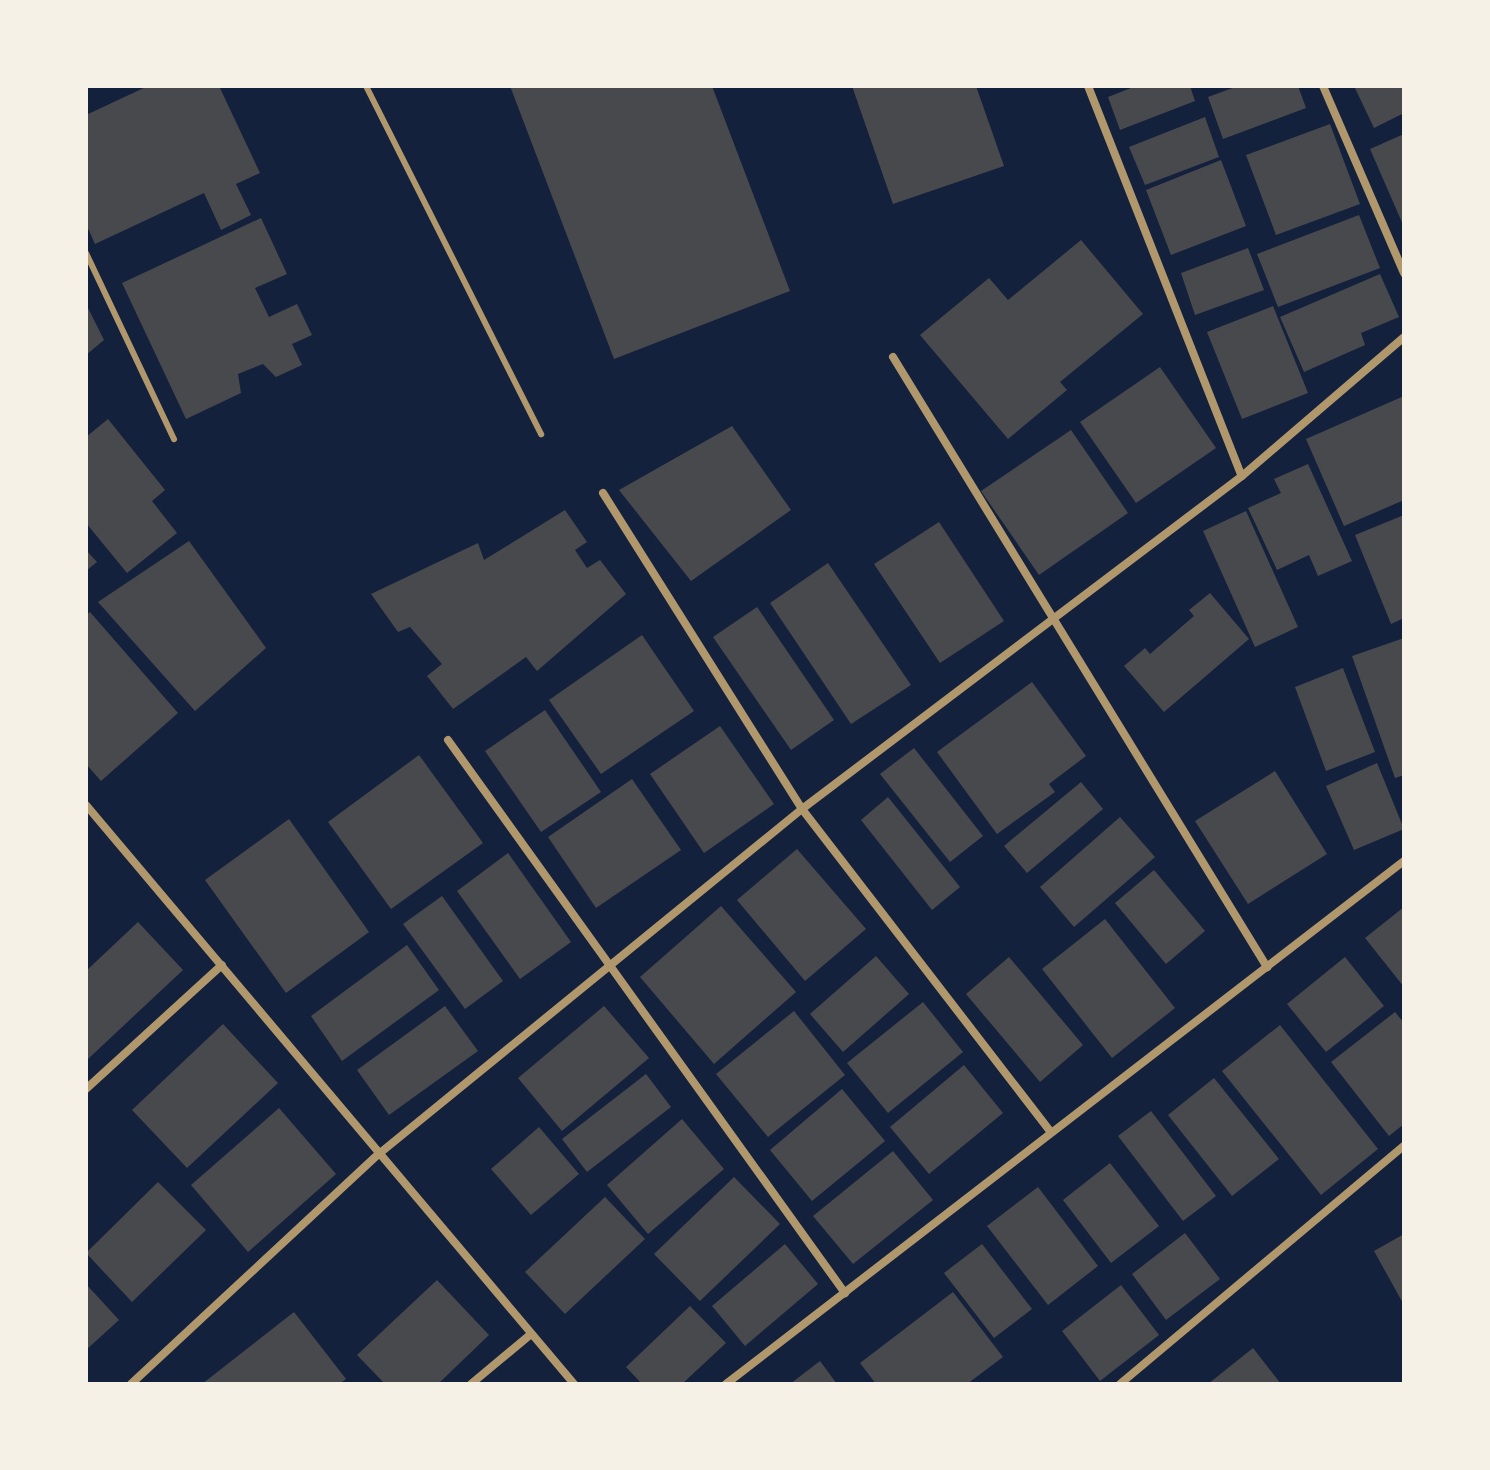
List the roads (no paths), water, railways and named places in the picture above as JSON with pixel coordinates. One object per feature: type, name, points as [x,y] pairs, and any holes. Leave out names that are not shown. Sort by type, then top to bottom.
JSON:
[{"type":"street","points":[[1088,86],[1242,476]]},
{"type":"street","points":[[1323,86],[1404,273]]},
{"type":"street","points":[[131,1384],[380,1153],[802,809],[1242,476],[1404,337]]},
{"type":"street","points":[[893,357],[1267,967]]},
{"type":"street","points":[[603,493],[802,809],[1051,1132]]},
{"type":"street","points":[[448,740],[845,1293]]},
{"type":"street","points":[[86,805],[574,1384]]},
{"type":"street","points":[[726,1384],[1404,861]]},
{"type":"street","points":[[86,1089],[222,965]]},
{"type":"street","points":[[1120,1384],[1404,1146]]},
{"type":"street","points":[[471,1384],[531,1334]]},
{"type":"lane","points":[[366,86],[541,434]]},
{"type":"lane","points":[[86,253],[174,439]]}]
